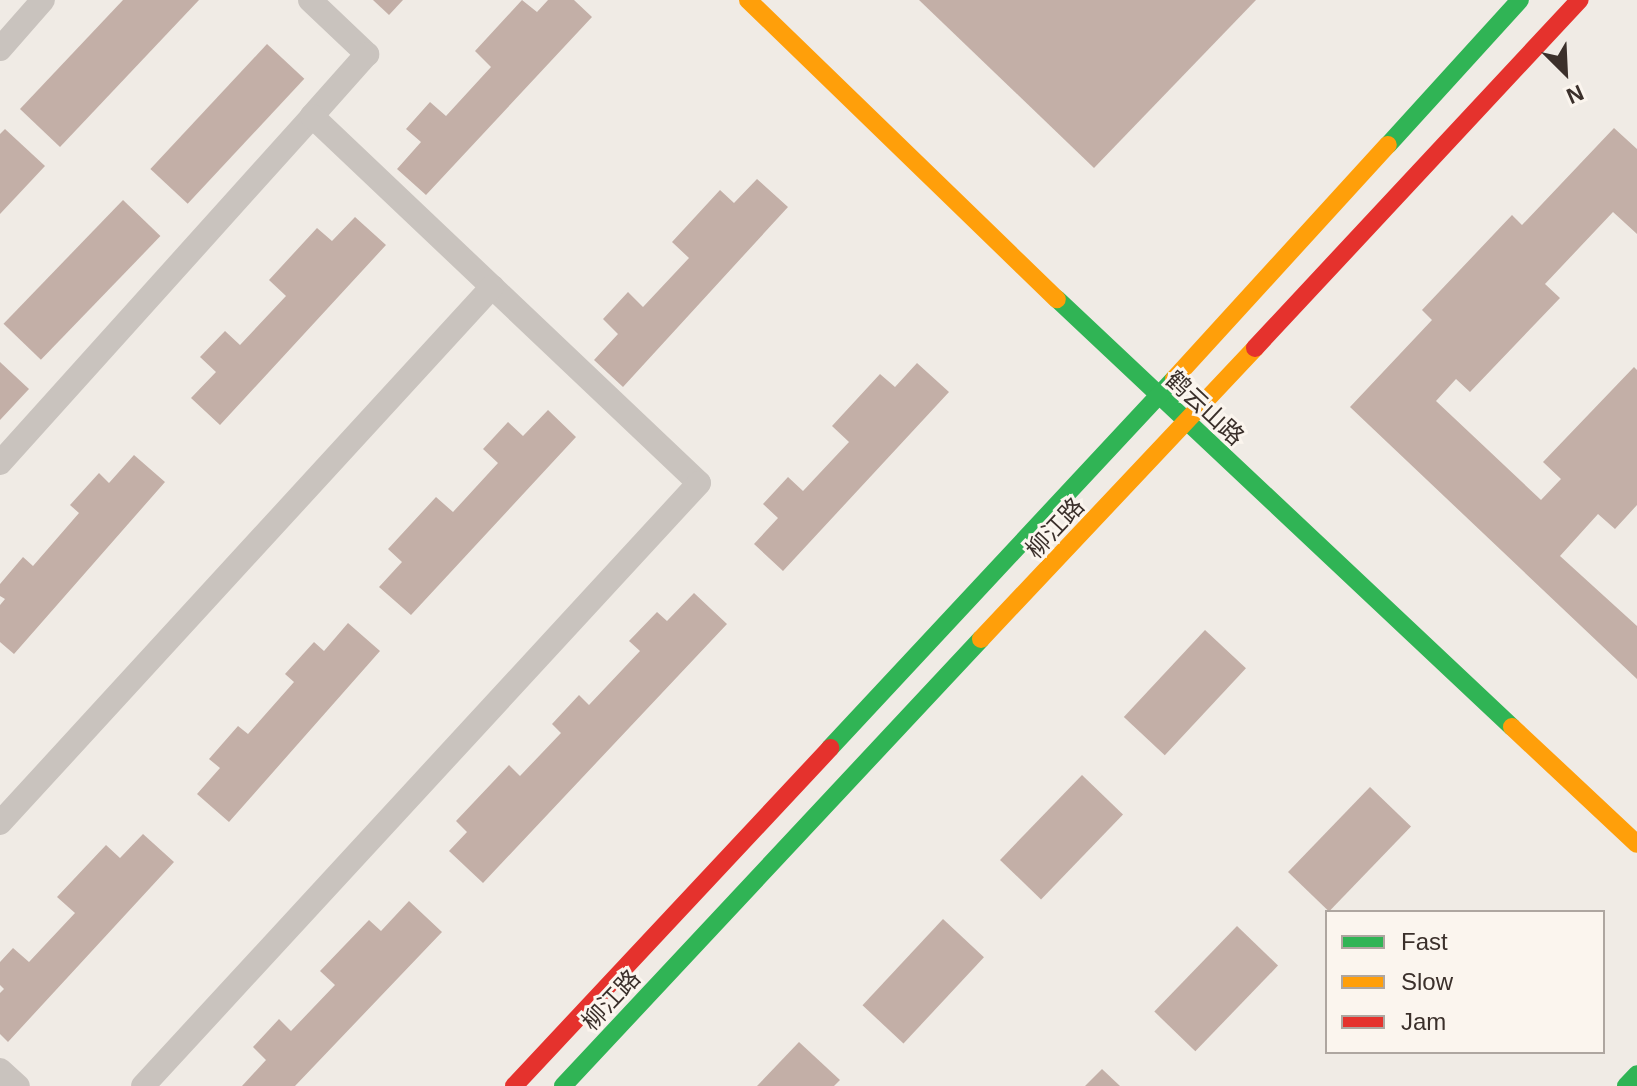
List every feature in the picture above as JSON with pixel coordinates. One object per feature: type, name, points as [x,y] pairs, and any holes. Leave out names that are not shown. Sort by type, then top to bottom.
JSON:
[{"type":"street","points":[[0,49],[43,0]]},
{"type":"street","points":[[0,463],[367,54],[310,0]]},
{"type":"street","name":"鹤云山路","points":[[748,0],[1186,423],[1637,844]]},
{"type":"street","name":"柳江路","points":[[514,1086],[1158,396],[1520,0]]},
{"type":"street","name":"柳江路","points":[[563,1086],[1580,0]]},
{"type":"street","points":[[143,1086],[699,483],[312,116]]},
{"type":"street","points":[[0,823],[492,287]]},
{"type":"street","points":[[0,1070],[18,1086]]},
{"type":"street","points":[[1626,1086],[1637,1074]]},
{"type":"building","points":[[123,0],[199,0],[60,147],[20,109]]},
{"type":"building","points":[[373,0],[403,0],[389,15]]},
{"type":"building","points":[[522,0],[537,12],[548,0],[574,0],[592,17],[426,195],[397,169],[421,142],[406,129],[430,102],[446,116],[491,67],[475,51]]},
{"type":"building","points":[[919,0],[1256,0],[1094,168]]},
{"type":"building","points":[[267,44],[304,79],[188,204],[150,169]]},
{"type":"building","points":[[1614,128],[1637,149],[1637,234],[1613,212],[1545,284],[1560,298],[1470,392],[1456,379],[1436,401],[1541,500],[1561,479],[1543,462],[1634,367],[1637,370],[1637,505],[1615,529],[1598,514],[1560,556],[1637,626],[1637,679],[1350,407],[1432,320],[1422,310],[1512,215],[1522,225]]},
{"type":"building","points":[[5,129],[45,166],[0,214],[0,134]]},
{"type":"building","points":[[757,179],[788,207],[623,387],[594,360],[618,334],[603,319],[628,292],[643,307],[689,258],[672,242],[720,190],[734,203]]},
{"type":"building","points":[[123,200],[160,236],[41,360],[4,324]]},
{"type":"building","points":[[355,217],[386,245],[220,425],[191,398],[216,372],[200,357],[225,331],[240,345],[286,296],[269,280],[317,228],[332,241]]},
{"type":"building","points":[[0,362],[29,389],[0,420]]},
{"type":"building","points":[[917,363],[949,392],[783,571],[754,544],[778,518],[763,504],[788,477],[803,491],[849,442],[832,426],[880,374],[895,387]]},
{"type":"building","points":[[548,410],[576,437],[411,615],[379,587],[402,562],[388,549],[436,497],[453,512],[498,463],[483,449],[508,422],[523,436]]},
{"type":"building","points":[[134,455],[165,482],[14,654],[0,642],[0,605],[5,599],[0,596],[0,584],[23,557],[33,566],[79,513],[70,505],[99,473],[109,483]]},
{"type":"building","points":[[694,593],[727,624],[483,883],[449,851],[467,832],[456,821],[509,765],[520,776],[561,733],[552,724],[579,695],[589,705],[640,651],[629,641],[657,612],[667,621]]},
{"type":"building","points":[[348,623],[380,651],[229,822],[197,794],[220,768],[209,759],[238,726],[248,734],[294,682],[285,674],[314,642],[324,651]]},
{"type":"building","points":[[1205,630],[1246,668],[1165,755],[1124,717]]},
{"type":"building","points":[[1082,775],[1123,815],[1041,899],[1000,860]]},
{"type":"building","points":[[1370,787],[1411,827],[1328,910],[1288,872]]},
{"type":"building","points":[[143,834],[174,862],[8,1042],[0,1034],[0,993],[4,989],[0,985],[0,962],[13,948],[29,962],[75,913],[57,897],[106,845],[120,858]]},
{"type":"building","points":[[409,901],[442,932],[295,1086],[242,1086],[266,1060],[253,1047],[279,1019],[291,1031],[335,985],[320,971],[369,920],[381,931]]},
{"type":"building","points":[[943,919],[984,957],[903,1043],[863,1005]]},
{"type":"building","points":[[1237,926],[1278,966],[1195,1051],[1154,1012]]},
{"type":"building","points":[[799,1042],[840,1080],[834,1086],[757,1086]]},
{"type":"building","points":[[1102,1069],[1120,1086],[1085,1086]]},
{"type":"traffic: fast","points":[[1388,145],[1520,0]]},
{"type":"traffic: fast","points":[[1057,299],[1512,727]]},
{"type":"traffic: fast","points":[[830,748],[1174,379]]},
{"type":"traffic: fast","points":[[563,1086],[981,639]]},
{"type":"traffic: fast","points":[[1626,1086],[1637,1074]]},
{"type":"traffic: slow","points":[[748,0],[1057,299]]},
{"type":"traffic: slow","points":[[1174,379],[1388,145]]},
{"type":"traffic: slow","points":[[981,639],[1255,348]]},
{"type":"traffic: slow","points":[[1512,727],[1637,844]]},
{"type":"traffic: jam","points":[[1255,348],[1580,0]]},
{"type":"traffic: jam","points":[[514,1086],[830,748]]}]
